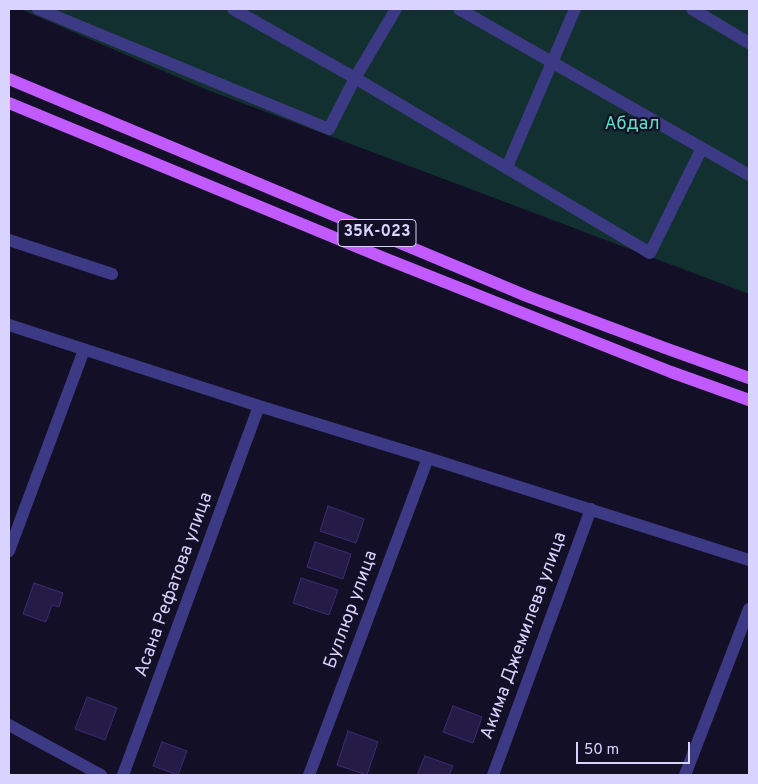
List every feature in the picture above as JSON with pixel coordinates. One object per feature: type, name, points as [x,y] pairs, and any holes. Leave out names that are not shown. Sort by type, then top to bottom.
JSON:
[{"type":"main road","name":"35К-023","points":[[9,80],[529,297],[749,378]]},
{"type":"main road","name":"35К-023","points":[[9,103],[384,258],[671,372],[749,400]]},
{"type":"street","points":[[38,9],[329,129],[355,78],[396,9]]},
{"type":"street","points":[[233,9],[355,78],[650,253],[702,148]]},
{"type":"street","points":[[459,9],[749,175]]},
{"type":"street","points":[[507,167],[575,9]]},
{"type":"street","points":[[692,9],[749,43]]},
{"type":"street","points":[[9,240],[112,274]]},
{"type":"street","points":[[9,325],[259,406],[749,560]]},
{"type":"street","points":[[9,551],[84,350]]},
{"type":"street","name":"Асана Рефатова улица","points":[[123,775],[259,406]]},
{"type":"street","name":"Буллюр улица","points":[[309,775],[428,458]]},
{"type":"street","name":"Акима Джемилева улица","points":[[493,775],[591,509]]},
{"type":"street","points":[[685,775],[749,609]]},
{"type":"street","points":[[9,725],[100,775]]},
{"type":"green space","name":"Абдал","points":[[20,9],[749,9],[749,294],[205,89]]},
{"type":"building","points":[[328,506],[364,519],[356,543],[320,531]]},
{"type":"building","points":[[315,542],[351,554],[343,579],[307,567]]},
{"type":"building","points":[[301,578],[338,590],[329,615],[293,603]]},
{"type":"building","points":[[34,583],[63,593],[59,607],[52,605],[46,622],[23,614]]},
{"type":"building","points":[[87,697],[117,708],[105,740],[75,729]]},
{"type":"building","points":[[453,706],[482,717],[473,743],[443,732]]},
{"type":"building","points":[[348,731],[378,742],[367,775],[337,765]]},
{"type":"building","points":[[162,742],[187,751],[178,775],[153,766]]},
{"type":"building","points":[[425,756],[453,766],[449,775],[417,775]]}]
